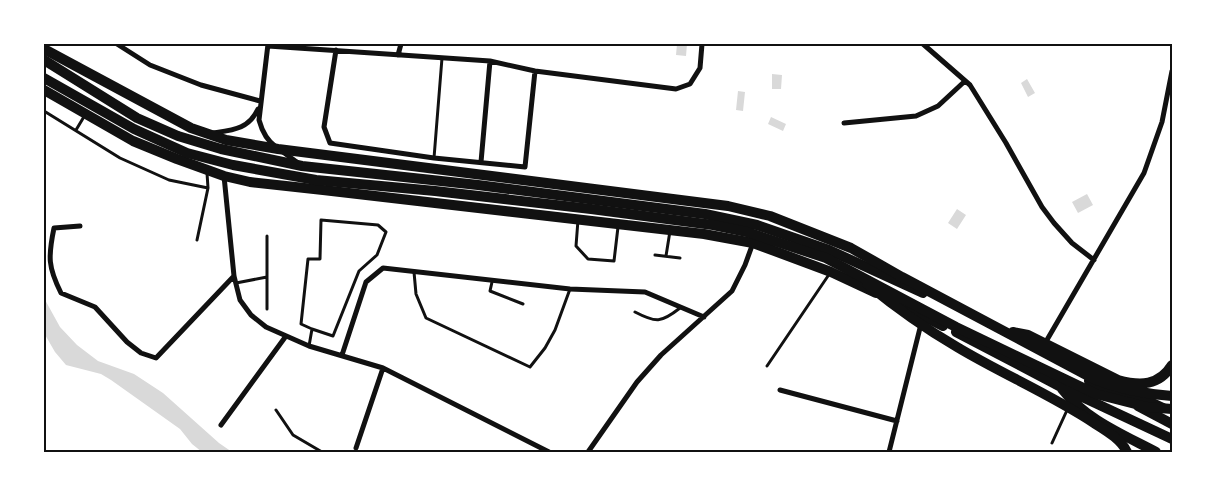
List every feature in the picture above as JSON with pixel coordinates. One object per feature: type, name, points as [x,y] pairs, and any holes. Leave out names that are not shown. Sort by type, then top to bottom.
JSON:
[{"type":"highway","points":[[44,49],[146,105],[192,128],[226,140],[278,150],[524,179],[728,206],[770,216],[851,248],[1094,379],[1112,386],[1172,396]]},
{"type":"highway","points":[[44,60],[137,118],[178,136],[221,150],[302,166],[478,184],[705,214],[757,225],[828,250],[933,298],[1172,424]]},
{"type":"highway","points":[[44,78],[134,129],[187,153],[233,164],[316,180],[435,191],[713,225],[747,232],[826,258],[956,327],[1096,394],[1147,407],[1172,411]]},
{"type":"highway","points":[[44,90],[133,141],[224,176],[268,184],[704,234],[752,243],[831,272],[923,315],[1061,387],[1172,439]]},
{"type":"highway","points":[[848,269],[888,302],[958,348],[1074,410],[1105,430],[1125,446],[1127,452]]},
{"type":"highway","points":[[1002,329],[1028,334],[1118,380],[1129,383],[1138,384],[1161,378],[1172,365]]},
{"type":"highway","points":[[1069,371],[1100,378],[1172,411]]},
{"type":"highway","points":[[1061,387],[1071,401],[1131,445],[1131,452]]},
{"type":"highway","points":[[1100,421],[1156,452]]},
{"type":"street","points":[[117,44],[150,65],[192,82],[260,102]]},
{"type":"street","points":[[398,55],[401,44]]},
{"type":"street","points":[[302,166],[270,142],[263,132],[259,120],[268,45],[490,61],[535,71],[676,89],[690,84],[700,68],[702,44]]},
{"type":"street","points":[[923,44],[970,85],[1006,143],[1042,208],[1072,243],[1094,260]]},
{"type":"street","points":[[336,50],[324,127],[330,143],[434,158],[525,167],[535,71]]},
{"type":"street","points":[[481,162],[490,61]]},
{"type":"street","points":[[1039,354],[1144,173],[1162,122],[1172,71]]},
{"type":"street","points":[[844,123],[916,116],[938,106],[965,80]]},
{"type":"street","points":[[178,136],[230,131],[246,126],[257,112],[260,102]]},
{"type":"street","points":[[224,176],[234,276],[240,300],[251,315],[266,327],[309,346],[383,368],[549,452]]},
{"type":"street","points":[[80,226],[54,228],[49,254],[52,275],[61,293],[95,307],[127,342],[140,353],[156,358],[234,276]]},
{"type":"street","points":[[588,452],[637,382],[661,355],[732,291],[745,265],[752,243]]},
{"type":"street","points":[[342,355],[366,282],[383,268],[492,282],[570,289],[645,292],[704,317]]},
{"type":"street","points":[[890,452],[923,315]]},
{"type":"street","points":[[221,425],[286,336]]},
{"type":"street","points":[[354,450],[383,368]]},
{"type":"street","points":[[780,390],[897,421]]},
{"type":"lane","points":[[434,158],[442,58]]},
{"type":"lane","points":[[44,112],[120,158],[169,180],[208,188]]},
{"type":"lane","points":[[76,130],[85,115]]},
{"type":"lane","points":[[197,240],[208,188],[207,170]]},
{"type":"lane","points":[[321,220],[378,225],[386,232],[377,255],[359,271],[333,336],[312,329],[301,324],[308,259],[320,259],[321,220]]},
{"type":"lane","points":[[578,220],[576,246],[588,259],[614,261],[618,224]]},
{"type":"lane","points":[[666,256],[670,230]]},
{"type":"lane","points":[[267,236],[267,309]]},
{"type":"lane","points":[[655,255],[680,258]]},
{"type":"lane","points":[[414,272],[416,294],[426,318],[530,367],[545,348],[555,330],[570,289]]},
{"type":"lane","points":[[767,366],[831,272]]},
{"type":"lane","points":[[236,283],[267,277]]},
{"type":"lane","points":[[492,282],[490,291],[523,304]]},
{"type":"lane","points":[[634,312],[651,320],[659,321],[681,307]]},
{"type":"lane","points":[[309,346],[312,329]]},
{"type":"lane","points":[[1052,444],[1071,401]]},
{"type":"lane","points":[[276,410],[292,435],[322,452]]},
{"type":"shaded area","points":[[677,44],[687,44],[686,56],[676,55]]},
{"type":"shaded area","points":[[772,74],[782,75],[781,89],[772,89]]},
{"type":"shaded area","points":[[1027,79],[1035,93],[1028,97],[1021,83]]},
{"type":"shaded area","points":[[738,91],[745,92],[743,111],[736,110]]},
{"type":"shaded area","points":[[771,117],[786,124],[783,131],[768,124]]},
{"type":"shaded area","points":[[1087,194],[1093,205],[1078,213],[1072,202]]},
{"type":"shaded area","points":[[957,209],[966,215],[957,229],[948,223]]},
{"type":"shaded area","points":[[44,298],[60,327],[77,345],[98,361],[134,374],[163,393],[219,443],[232,452],[202,452],[192,444],[180,429],[111,380],[101,374],[66,365],[55,352],[44,333]]}]
